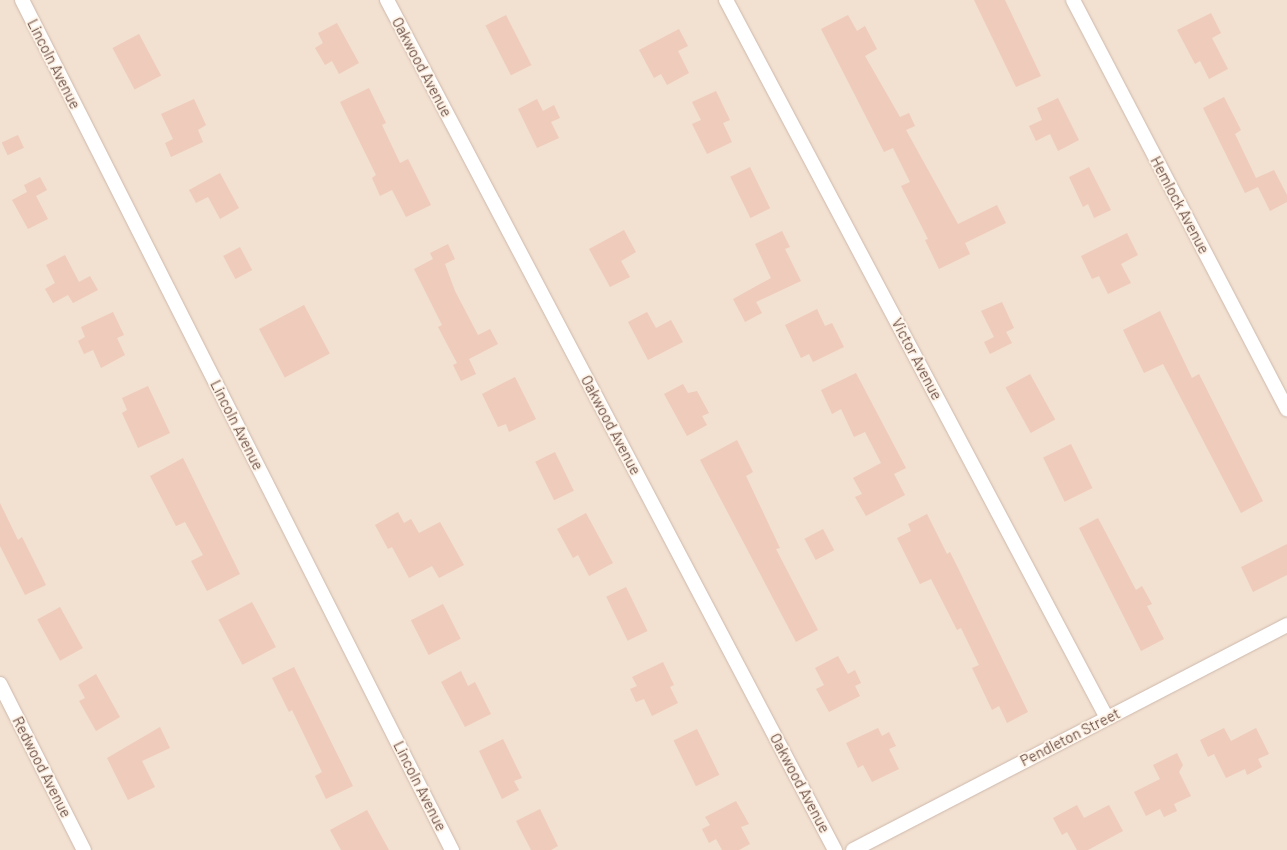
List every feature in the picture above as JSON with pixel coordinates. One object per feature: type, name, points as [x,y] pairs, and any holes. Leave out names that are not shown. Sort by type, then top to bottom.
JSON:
[{"type":"street","name":"Lincoln Avenue","points":[[22,0],[452,850]]},
{"type":"street","name":"Oakwood Avenue","points":[[387,0],[835,850]]},
{"type":"street","name":"Victor Avenue","points":[[726,0],[1107,718]]},
{"type":"street","name":"Hemlock Avenue","points":[[1073,0],[1287,410]]},
{"type":"street","name":"Pendleton Street","points":[[853,850],[1287,625]]},
{"type":"street","name":"Redwood Avenue","points":[[0,684],[84,850]]},
{"type":"shaded area","points":[[0,0],[1287,0],[1287,850],[0,850]]},
{"type":"building","points":[[974,0],[1005,0],[1041,76],[1016,87]]},
{"type":"building","points":[[1211,13],[1221,33],[1212,38],[1228,69],[1209,79],[1200,61],[1195,64],[1177,30]]},
{"type":"building","points":[[506,15],[531,65],[511,75],[486,25]]},
{"type":"building","points":[[848,15],[857,31],[865,26],[877,49],[865,56],[900,117],[909,113],[915,126],[906,130],[958,224],[997,205],[1006,223],[965,243],[970,254],[939,269],[925,240],[928,239],[901,186],[910,182],[893,148],[884,152],[821,29]]},
{"type":"building","points":[[337,23],[359,63],[339,74],[332,61],[325,65],[315,48],[323,43],[318,33]]},
{"type":"building","points":[[679,29],[688,46],[678,51],[689,73],[667,85],[661,74],[654,78],[639,50]]},
{"type":"building","points":[[139,34],[161,75],[135,90],[113,48]]},
{"type":"building","points":[[369,88],[386,123],[382,125],[400,163],[408,159],[431,205],[406,217],[392,190],[380,196],[372,178],[376,175],[340,102]]},
{"type":"building","points":[[716,91],[730,120],[723,123],[732,142],[707,154],[692,124],[701,120],[692,102]]},
{"type":"building","points":[[1224,97],[1241,130],[1235,134],[1256,178],[1274,170],[1287,195],[1287,202],[1270,211],[1258,187],[1245,193],[1203,108]]},
{"type":"building","points":[[1058,98],[1079,140],[1058,151],[1050,134],[1036,141],[1029,126],[1042,120],[1037,108]]},
{"type":"building","points":[[194,99],[206,125],[198,130],[203,142],[171,157],[165,143],[173,139],[161,114]]},
{"type":"building","points":[[537,99],[543,111],[554,105],[560,118],[551,122],[559,138],[537,148],[518,109]]},
{"type":"building","points":[[18,135],[24,148],[8,155],[2,143]]},
{"type":"building","points":[[750,167],[770,208],[750,218],[730,177]]},
{"type":"building","points":[[1089,167],[1111,210],[1094,218],[1088,204],[1083,207],[1069,177]]},
{"type":"building","points":[[220,173],[239,208],[220,219],[208,197],[196,203],[189,190]]},
{"type":"building","points":[[40,177],[47,190],[36,196],[48,219],[28,229],[12,200],[27,192],[24,185]]},
{"type":"building","points":[[624,230],[636,252],[621,261],[630,277],[610,287],[589,249]]},
{"type":"building","points":[[782,231],[790,247],[785,249],[801,281],[756,302],[762,313],[745,322],[733,299],[771,278],[755,244]]},
{"type":"building","points":[[1127,233],[1138,255],[1121,264],[1131,283],[1108,294],[1099,276],[1092,279],[1081,256]]},
{"type":"building","points":[[448,244],[455,259],[445,264],[455,291],[478,335],[490,329],[498,344],[469,359],[476,374],[461,381],[453,365],[457,363],[438,327],[442,325],[414,269],[433,259],[430,253]]},
{"type":"building","points":[[240,247],[252,270],[235,279],[223,256]]},
{"type":"building","points":[[65,255],[79,282],[90,276],[98,290],[73,303],[68,295],[53,303],[45,289],[55,283],[46,265]]},
{"type":"building","points":[[1002,302],[1014,328],[1006,332],[1012,343],[990,354],[984,342],[994,337],[981,311]]},
{"type":"building","points":[[304,305],[330,354],[285,378],[259,329]]},
{"type":"building","points":[[817,309],[825,326],[832,323],[844,347],[813,362],[809,354],[801,358],[785,325]]},
{"type":"building","points":[[1160,311],[1192,378],[1199,374],[1263,501],[1241,513],[1163,364],[1144,373],[1123,330]]},
{"type":"building","points":[[113,312],[124,335],[117,338],[125,355],[101,368],[93,350],[84,354],[78,341],[85,337],[81,327]]},
{"type":"building","points":[[647,312],[656,328],[671,320],[683,342],[648,360],[628,322]]},
{"type":"building","points":[[856,373],[906,468],[894,474],[905,495],[866,516],[855,497],[862,494],[853,478],[881,463],[865,432],[854,437],[841,409],[832,414],[821,390]]},
{"type":"building","points":[[1030,374],[1055,419],[1031,433],[1006,388]]},
{"type":"building","points":[[515,377],[536,419],[509,432],[506,424],[498,427],[482,394]]},
{"type":"building","points":[[683,384],[688,393],[697,391],[709,413],[702,416],[707,425],[687,436],[664,394]]},
{"type":"building","points":[[148,386],[170,433],[138,448],[122,413],[127,410],[122,398]]},
{"type":"building","points":[[737,440],[753,472],[746,476],[780,548],[776,549],[818,630],[796,642],[700,460]]},
{"type":"building","points":[[1071,444],[1092,488],[1065,502],[1043,458]]},
{"type":"building","points":[[555,452],[574,491],[554,500],[535,462]]},
{"type":"building","points":[[183,458],[240,574],[207,591],[191,561],[203,555],[185,522],[176,526],[150,476]]},
{"type":"building","points":[[0,503],[18,540],[22,537],[46,585],[25,595],[0,546]]},
{"type":"building","points":[[398,512],[404,523],[411,519],[419,533],[440,522],[464,565],[439,578],[432,566],[409,578],[392,547],[388,549],[375,525]]},
{"type":"building","points":[[586,513],[613,563],[589,576],[578,555],[573,558],[557,529]]},
{"type":"building","points":[[927,514],[947,554],[950,552],[1028,712],[1007,723],[999,706],[992,710],[972,668],[979,665],[961,628],[957,630],[931,579],[920,584],[897,538],[911,531],[908,524]]},
{"type":"building","points":[[1098,518],[1136,590],[1142,586],[1152,604],[1147,606],[1164,639],[1141,651],[1079,528]]},
{"type":"building","points":[[823,529],[834,550],[816,560],[804,539]]},
{"type":"building","points":[[1287,544],[1287,575],[1253,592],[1241,567]]},
{"type":"building","points":[[626,587],[647,631],[628,641],[606,597]]},
{"type":"building","points":[[252,602],[276,647],[242,665],[218,620]]},
{"type":"building","points":[[443,604],[461,639],[429,655],[411,620]]},
{"type":"building","points":[[60,607],[83,648],[60,661],[37,620]]},
{"type":"building","points":[[838,656],[848,674],[855,670],[861,683],[855,686],[860,696],[829,712],[816,689],[824,685],[815,668]]},
{"type":"building","points":[[663,662],[674,685],[670,687],[678,703],[652,716],[644,699],[636,702],[630,689],[637,686],[632,677]]},
{"type":"building","points":[[294,667],[353,786],[326,799],[315,776],[322,772],[292,710],[289,712],[272,678]]},
{"type":"building","points":[[461,671],[468,686],[475,682],[491,714],[465,727],[441,682]]},
{"type":"building","points":[[96,674],[120,717],[96,731],[79,701],[85,698],[78,685]]},
{"type":"building","points":[[160,727],[170,748],[142,761],[155,787],[128,800],[107,758]]},
{"type":"building","points":[[878,728],[882,736],[889,732],[896,746],[889,749],[899,769],[872,782],[863,765],[858,768],[846,743]]},
{"type":"building","points":[[1224,728],[1231,741],[1256,728],[1269,754],[1258,759],[1262,767],[1247,775],[1245,769],[1226,778],[1214,754],[1208,757],[1200,740]]},
{"type":"building","points":[[697,729],[719,775],[696,786],[674,740]]},
{"type":"building","points":[[503,739],[522,778],[514,781],[519,790],[502,799],[479,751]]},
{"type":"building","points":[[1177,753],[1183,765],[1179,772],[1191,796],[1174,804],[1177,811],[1164,817],[1160,809],[1146,816],[1134,792],[1160,779],[1153,765]]},
{"type":"building","points":[[736,801],[749,824],[741,827],[750,844],[739,850],[722,850],[716,839],[709,843],[702,829],[710,825],[705,817]]},
{"type":"building","points":[[1077,805],[1084,818],[1109,805],[1123,831],[1088,850],[1077,850],[1067,832],[1062,835],[1053,818]]},
{"type":"building","points":[[540,809],[558,846],[551,850],[531,850],[516,821]]},
{"type":"building","points":[[367,810],[389,850],[341,850],[330,830]]}]
